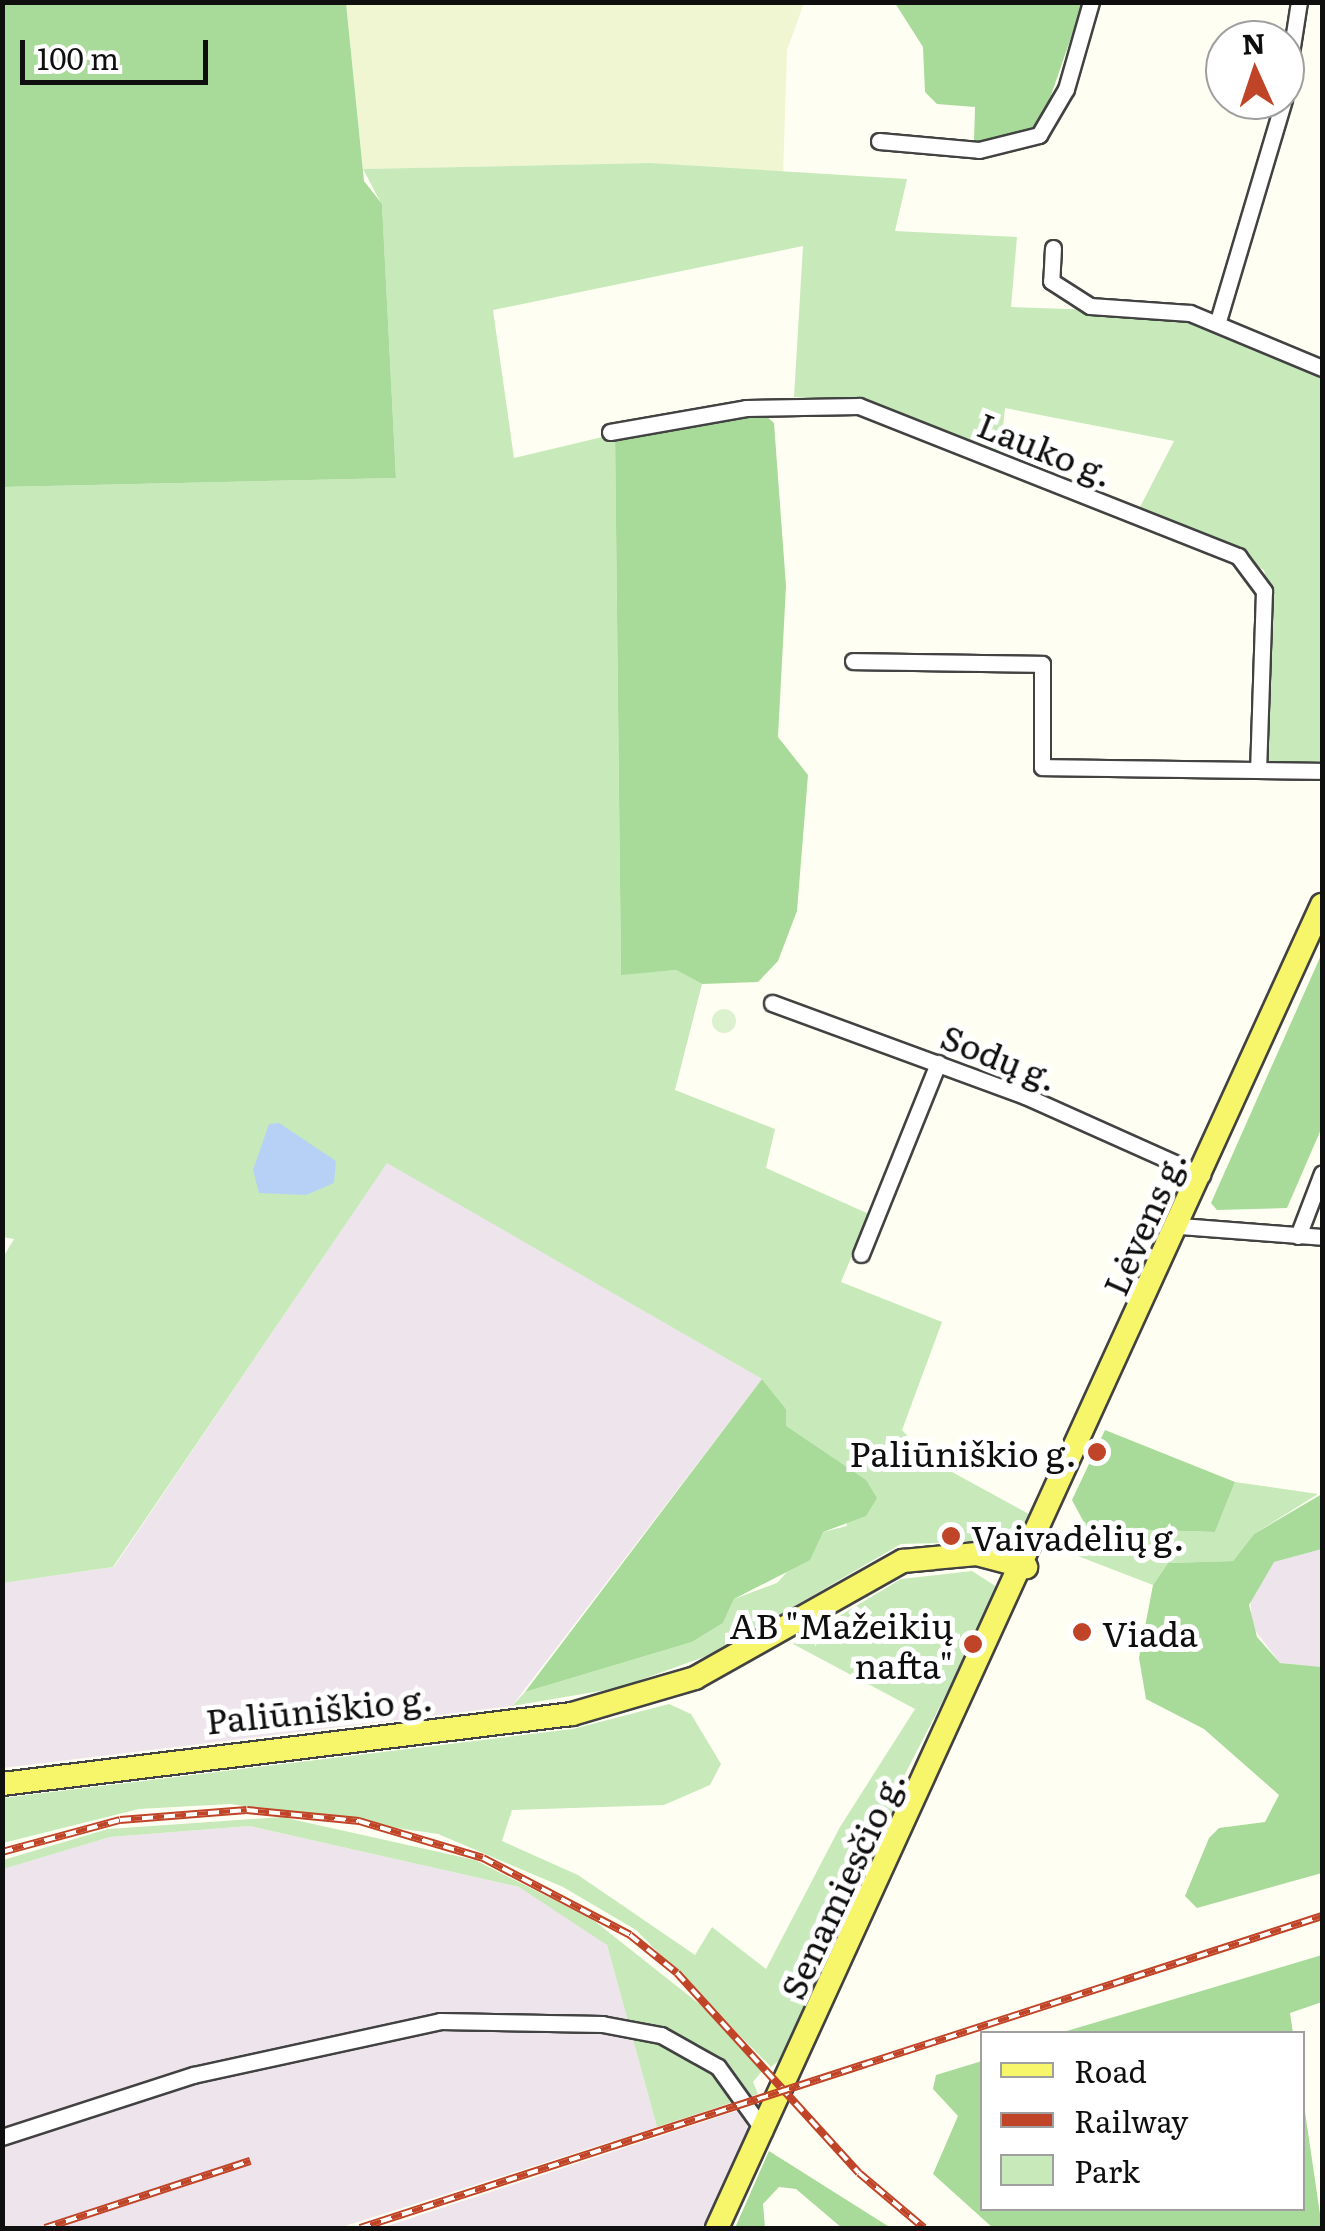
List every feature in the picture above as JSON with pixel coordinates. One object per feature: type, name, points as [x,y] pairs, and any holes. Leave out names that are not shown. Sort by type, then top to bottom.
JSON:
[{"type":"main road","name":"Lėvens g.","points":[[1026,1567],[1322,905]]},
{"type":"main road","name":"Paliūniškio g.","points":[[2,1784],[572,1714],[696,1678],[903,1560],[977,1554],[1026,1567]]},
{"type":"main road","name":"Senamiesčio g.","points":[[717,2228],[1026,1567]]},
{"type":"street","points":[[879,141],[979,150],[1039,135],[1066,88],[1091,2]]},
{"type":"street","points":[[1218,321],[1278,120]]},
{"type":"street","points":[[1052,248],[1051,281],[1090,306],[1218,321],[1230,337],[1322,368]]},
{"type":"street","name":"Lauko g.","points":[[610,432],[746,408],[859,406],[1238,556],[1264,591],[1258,768]]},
{"type":"street","points":[[853,661],[1042,664],[1042,767],[1322,771]]},
{"type":"street","name":"Sodų g.","points":[[772,1002],[938,1063],[1202,1175]]},
{"type":"street","points":[[861,1254],[938,1063]]},
{"type":"street","points":[[1298,1236],[1322,1173]]},
{"type":"street","points":[[1180,1226],[1322,1238]]},
{"type":"street","points":[[2,2137],[193,2075],[440,2021],[602,2024],[661,2035],[718,2068],[764,2131]]},
{"type":"shaded area","points":[[387,1162],[762,1379],[512,1706],[3,1768],[2,1583],[114,1567]]},
{"type":"shaded area","points":[[1322,1549],[1322,1667],[1280,1663],[1251,1625],[1251,1592],[1274,1562]]},
{"type":"shaded area","points":[[250,1826],[519,1887],[570,1914],[607,1945],[657,2127],[339,2228],[3,2228],[2,1869],[110,1837]]},
{"type":"shaded area","points":[[742,2109],[749,2132],[709,2228],[381,2228]]},
{"type":"green space","points":[[2,3],[346,3],[364,181],[382,204],[396,478],[3,487]]},
{"type":"green space","points":[[346,3],[804,3],[787,50],[783,176],[650,163],[363,169]]},
{"type":"green space","points":[[895,3],[1083,3],[1041,124],[1006,142],[974,142],[975,107],[937,104],[925,92],[923,47]]},
{"type":"green space","points":[[650,163],[907,179],[895,231],[1017,237],[1011,307],[1190,313],[1322,368],[1322,771],[1266,768],[1273,607],[1264,570],[1138,511],[1174,441],[1005,408],[1000,456],[875,404],[794,397],[803,246],[493,310],[514,458],[615,434],[621,974],[676,970],[702,984],[675,1090],[775,1129],[766,1168],[869,1214],[841,1282],[942,1322],[902,1430],[930,1460],[1038,1519],[1018,1541],[901,1544],[712,1654],[618,1688],[512,1706],[525,1692],[692,1642],[723,1623],[734,1599],[777,1583],[823,1532],[847,1526],[835,1465],[785,1426],[786,1409],[762,1379],[387,1163],[113,1567],[3,1583],[2,1259],[14,1239],[2,1237],[2,487],[396,478],[382,205],[363,169]]},
{"type":"green space","points":[[758,409],[774,423],[786,586],[778,737],[808,775],[797,911],[778,961],[758,982],[702,984],[676,970],[621,975],[615,434]]},
{"type":"green space","points":[[1322,953],[1322,1127],[1287,1208],[1217,1210],[1211,1203]]},
{"type":"green space","points":[[724,1009],[736,1021],[724,1033],[712,1021]]},
{"type":"green space","points":[[762,1379],[786,1409],[786,1426],[866,1480],[877,1498],[866,1516],[823,1532],[810,1560],[734,1599],[723,1623],[692,1642],[525,1692]]},
{"type":"green space","points":[[1105,1430],[1235,1482],[1215,1532],[1087,1528],[1072,1500]]},
{"type":"green space","points":[[1235,1482],[1318,1494],[1254,1534],[1233,1561],[1168,1563],[1153,1585],[1070,1553],[1087,1528],[1215,1532]]},
{"type":"green space","points":[[1322,1494],[1322,1549],[1274,1562],[1249,1605],[1257,1637],[1280,1663],[1322,1667],[1322,1873],[1197,1908],[1185,1896],[1209,1838],[1219,1828],[1265,1822],[1279,1795],[1204,1729],[1146,1699],[1139,1658],[1153,1585],[1168,1563],[1233,1561],[1254,1534]]},
{"type":"green space","points":[[972,1571],[1000,1589],[900,1784],[904,1799],[795,2048],[771,2067],[636,1930],[563,1887],[438,1834],[230,1804],[139,1809],[3,1843],[3,1798],[573,1729],[669,1704],[691,1714],[721,1764],[710,1785],[664,1805],[512,1810],[502,1841],[578,1875],[695,1955],[712,1927],[766,1969],[840,1827],[915,1709],[793,1644],[901,1579]]},
{"type":"green space","points":[[282,1817],[475,1860],[592,1919],[707,2010],[763,2070],[753,2082],[758,2094],[657,2127],[607,1945],[519,1887],[250,1826],[110,1837],[3,1869],[3,1860],[108,1829]]},
{"type":"green space","points":[[1322,1955],[1322,2002],[1290,2013],[1293,2031],[1067,2031]]},
{"type":"green space","points":[[980,2062],[980,2211],[1305,2211],[1305,2112],[1322,2228],[993,2228],[933,2174],[958,2116],[933,2089],[936,2075]]},
{"type":"green space","points":[[769,2151],[891,2228],[842,2228],[796,2189],[779,2187],[763,2204],[765,2228],[735,2228]]},
{"type":"water","points":[[279,1123],[336,1161],[334,1183],[306,1195],[259,1193],[253,1170],[269,1124]]},
{"type":"railway","points":[[2,1852],[120,1820],[247,1810],[359,1821],[483,1858],[630,1935],[677,1973],[859,2173],[924,2228]]},
{"type":"railway","points":[[360,2228],[1322,1916]]},
{"type":"railway","points":[[45,2228],[250,2161]]},
{"type":"place","name":"Paliūniškio g.","points":[[1097,1452]]},
{"type":"place","name":"Vaivadėlių g.","points":[[951,1536]]},
{"type":"place","name":"Viada","points":[[1082,1632]]},
{"type":"place","name":"AB \"Mažeikių nafta\"","points":[[973,1644]]}]
